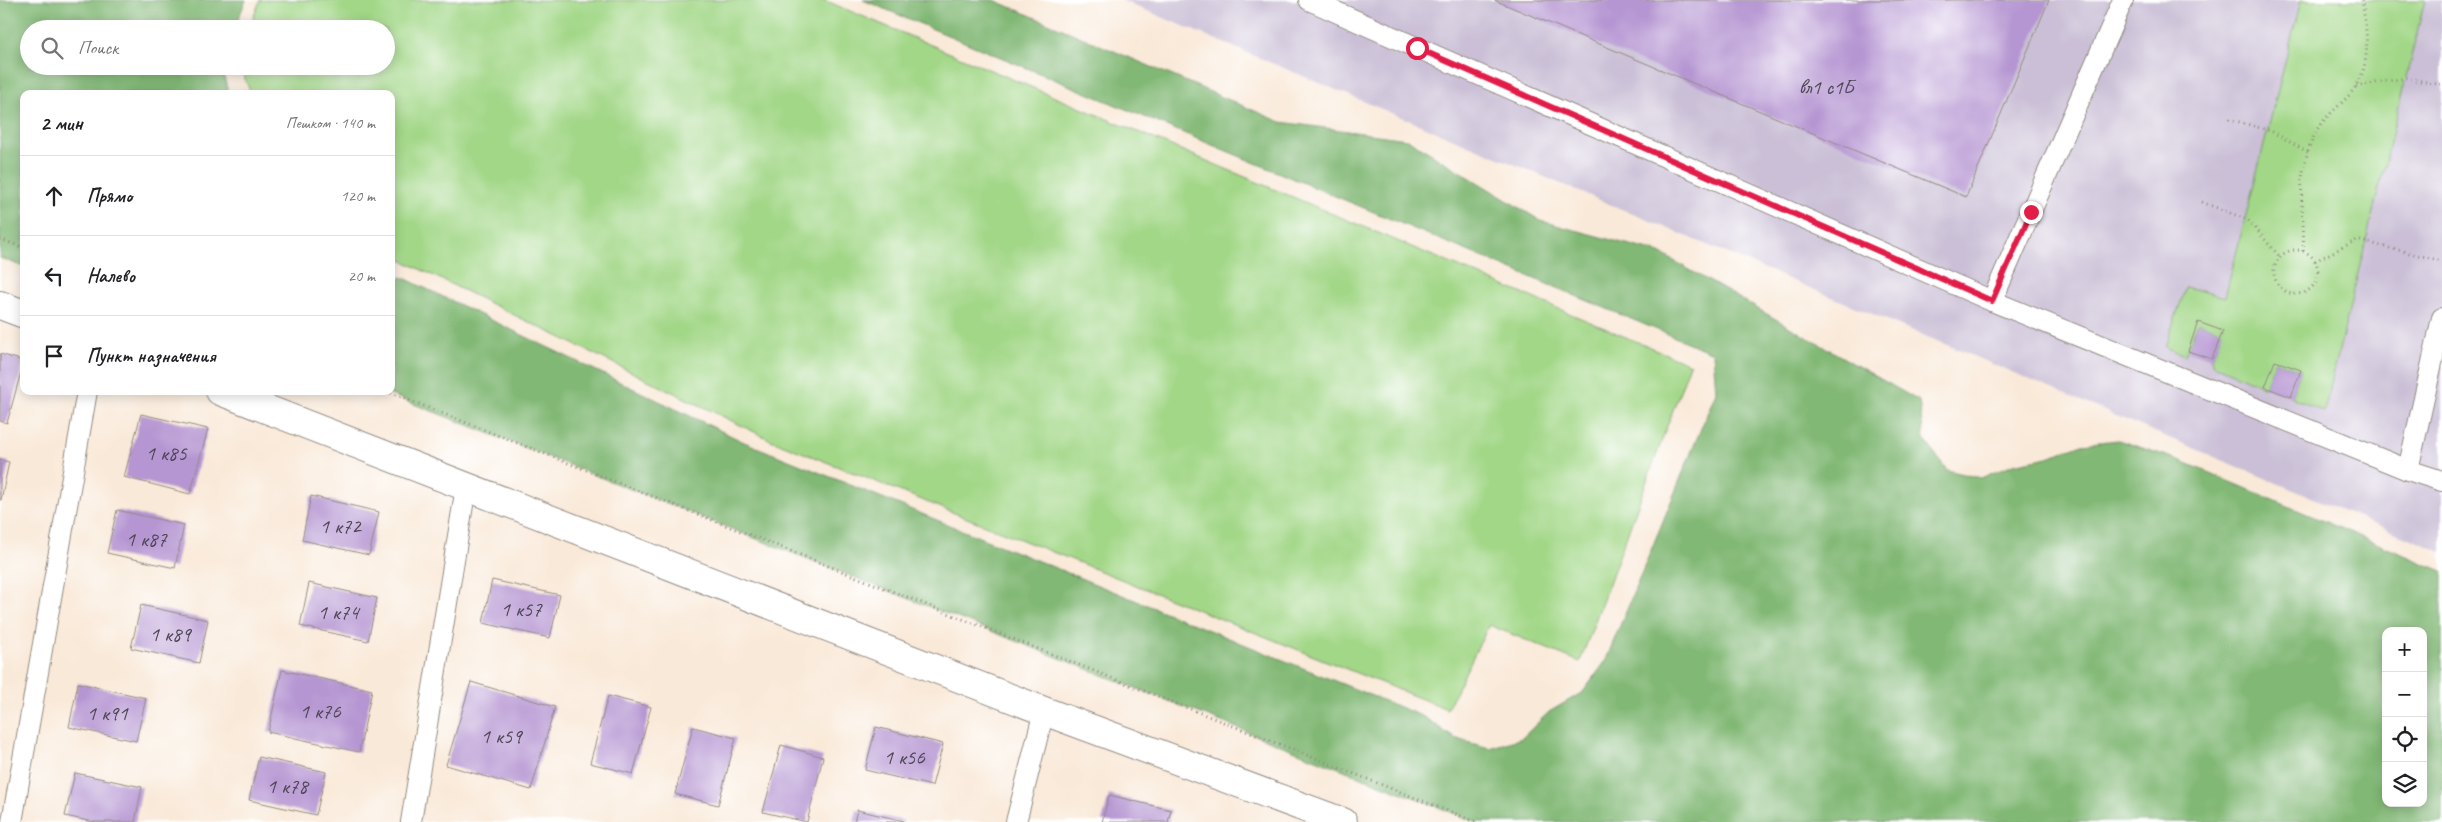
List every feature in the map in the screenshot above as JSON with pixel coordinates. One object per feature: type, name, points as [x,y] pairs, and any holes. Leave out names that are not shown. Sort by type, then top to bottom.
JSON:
[{"type":"street","points":[[0,305],[20,312]]},
{"type":"street","points":[[230,395],[1044,711],[1343,822]]},
{"type":"lane","points":[[1309,0],[1992,301],[2408,470],[2442,481]]},
{"type":"lane","points":[[1992,301],[2122,0]]},
{"type":"lane","points":[[2408,470],[2442,318]]},
{"type":"lane","points":[[12,822],[86,395]]},
{"type":"lane","points":[[411,822],[466,487]]},
{"type":"lane","points":[[1016,822],[1044,711]]},
{"type":"path","points":[[2303,251],[2305,232],[2302,179],[2313,137],[2325,118],[2356,86],[2363,74],[2367,51],[2362,0]]},
{"type":"path","points":[[2356,86],[2406,78],[2442,85]]},
{"type":"path","points":[[2229,119],[2271,132],[2309,153]]},
{"type":"path","points":[[2202,202],[2248,220],[2280,257]]},
{"type":"path","points":[[0,239],[20,246]]},
{"type":"path","points":[[2315,262],[2357,240],[2442,261]]},
{"type":"path","points":[[2293,250],[2303,251],[2315,262],[2319,272],[2314,286],[2309,291],[2296,294],[2282,290],[2274,271],[2280,257],[2293,250]]},
{"type":"path","points":[[395,395],[1476,822]]},
{"type":"shaded area","points":[[1121,0],[2442,0],[2442,552]]},
{"type":"green space","points":[[0,0],[246,0],[238,20],[20,20],[20,75],[224,75],[228,90],[20,90],[20,266],[0,258]]},
{"type":"green space","points":[[260,0],[824,0],[1690,364],[1580,662],[1489,625],[1447,709],[771,440],[395,257],[395,90],[249,90],[244,75],[395,75],[395,20],[252,20]]},
{"type":"green space","points":[[863,0],[994,0],[1281,122],[1407,139],[1541,221],[1660,253],[1919,401],[1924,439],[1947,470],[1981,478],[2013,464],[2048,457],[2082,444],[2118,440],[2179,460],[2442,571],[2442,822],[1476,822],[391,395],[395,395],[395,281],[402,277],[744,442],[1424,717],[1454,738],[1489,748],[1522,738],[1549,712],[1583,692],[1605,662],[1716,392],[1713,353]]},
{"type":"green space","points":[[2301,0],[2425,0],[2324,412],[2291,397],[2301,370],[2275,361],[2265,387],[2214,365],[2212,359],[2222,331],[2198,322],[2185,355],[2165,347],[2186,287],[2225,297]]},
{"type":"building","points":[[1494,0],[2049,0],[1966,197]]},
{"type":"building","points":[[2198,322],[2223,331],[2212,359],[2188,351]]},
{"type":"building","points":[[0,354],[20,360],[20,376],[7,423],[0,421]]},
{"type":"building","points":[[2275,361],[2301,370],[2291,397],[2265,387]]},
{"type":"building","points":[[141,414],[208,429],[190,494],[124,477]]},
{"type":"building","points":[[0,460],[9,462],[1,500],[0,500]]},
{"type":"building","points":[[311,496],[379,512],[369,555],[302,540]]},
{"type":"building","points":[[117,510],[184,525],[175,568],[107,553]]},
{"type":"building","points":[[492,580],[560,595],[550,638],[483,623]]},
{"type":"building","points":[[309,583],[377,598],[368,641],[300,626]]},
{"type":"building","points":[[141,605],[208,620],[199,663],[131,648]]},
{"type":"building","points":[[282,670],[372,690],[359,752],[268,732]]},
{"type":"building","points":[[471,682],[555,707],[531,790],[446,765]]},
{"type":"building","points":[[78,683],[146,698],[136,741],[69,727]]},
{"type":"building","points":[[608,696],[651,707],[633,774],[590,763]]},
{"type":"building","points":[[693,727],[736,738],[718,805],[675,794]]},
{"type":"building","points":[[876,727],[943,744],[932,786],[865,770]]},
{"type":"building","points":[[781,745],[823,757],[807,822],[763,812]]},
{"type":"building","points":[[259,757],[326,772],[316,815],[249,800]]},
{"type":"building","points":[[75,773],[142,787],[135,822],[94,822],[65,816]]},
{"type":"building","points":[[1109,795],[1171,810],[1168,822],[1102,822]]},
{"type":"building","points":[[857,810],[904,821],[904,822],[854,822]]},
{"type":"route","points":[[1417,48],[1992,301],[2031,212]]}]
